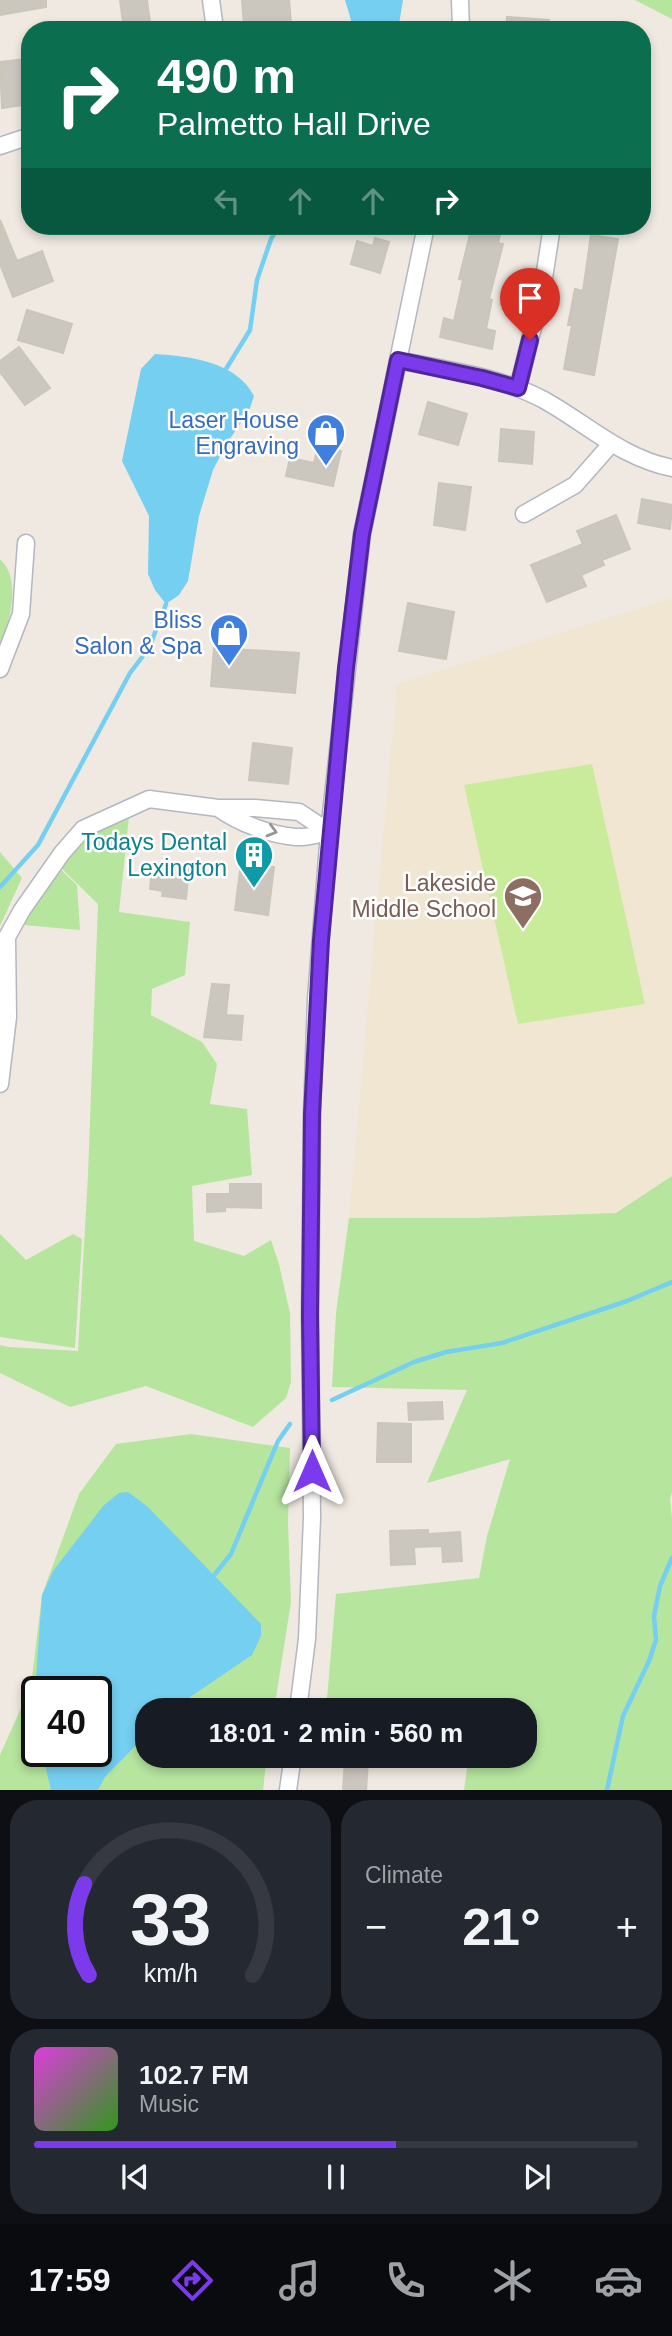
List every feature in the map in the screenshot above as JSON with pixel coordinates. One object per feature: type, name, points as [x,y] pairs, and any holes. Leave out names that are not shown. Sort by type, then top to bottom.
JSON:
[{"type":"street","points":[[211,0],[214,21]]},
{"type":"street","points":[[460,0],[461,21]]},
{"type":"street","points":[[0,146],[21,139]]},
{"type":"street","points":[[300,1698],[307,1639],[312,1518],[310,1315],[313,1102],[317,989],[329,832],[362,534],[424,235]]},
{"type":"street","points":[[518,388],[542,291],[551,235]]},
{"type":"street","points":[[398,360],[518,388],[649,464],[672,468]]},
{"type":"street","points":[[524,514],[575,485],[611,444]]},
{"type":"street","points":[[0,669],[21,614],[26,543]]},
{"type":"street","points":[[0,1084],[8,1017],[7,937],[22,910],[62,853],[83,829],[149,799],[218,808],[255,808],[299,813],[329,832]]},
{"type":"street","points":[[218,808],[233,819],[298,837],[329,832]]},
{"type":"street","points":[[288,1790],[291,1768]]},
{"type":"shaded area","name":"Lakeside Middle School","points":[[672,598],[672,1176],[616,1213],[472,1218],[349,1218],[397,684]]},
{"type":"green space","points":[[635,0],[672,0],[672,19]]},
{"type":"green space","points":[[0,559],[11,577],[12,588],[3,643],[0,642]]},
{"type":"green space","points":[[592,764],[645,1004],[518,1024],[464,785]]},
{"type":"green space","points":[[130,807],[119,912],[190,922],[185,975],[152,989],[151,1015],[202,1042],[217,1064],[210,1104],[247,1109],[252,1175],[192,1186],[194,1241],[244,1256],[271,1240],[290,1313],[291,1382],[286,1398],[253,1427],[146,1386],[70,1407],[0,1373],[0,1345],[78,1351],[88,1175],[98,904],[55,862],[83,829]]},
{"type":"green space","points":[[0,852],[22,878],[0,926]]},
{"type":"green space","points":[[57,866],[77,885],[80,930],[23,925],[24,919]]},
{"type":"green space","points":[[672,1176],[672,1790],[464,1790],[467,1768],[537,1768],[537,1698],[327,1698],[336,1594],[479,1578],[487,1536],[510,1459],[427,1483],[467,1390],[332,1387],[336,1313],[349,1218],[472,1218],[616,1213]]},
{"type":"green space","points":[[0,1234],[26,1260],[73,1234],[82,1239],[75,1348],[0,1337]]},
{"type":"green space","points":[[191,1434],[290,1448],[288,1522],[291,1602],[276,1698],[135,1698],[135,1768],[266,1768],[263,1790],[0,1790],[0,1755],[21,1708],[21,1767],[112,1767],[112,1676],[32,1676],[42,1595],[79,1494],[116,1444]]},
{"type":"water","points":[[345,0],[403,0],[400,21],[351,21]]},
{"type":"water","points":[[155,354],[197,359],[224,368],[236,375],[254,396],[249,411],[227,443],[213,470],[199,516],[188,581],[179,595],[166,604],[155,590],[148,574],[149,516],[122,461],[141,369]]},
{"type":"water","points":[[128,1492],[148,1507],[261,1624],[261,1636],[252,1655],[189,1698],[135,1698],[135,1746],[105,1777],[98,1790],[51,1790],[46,1767],[112,1767],[112,1676],[36,1676],[42,1595],[53,1571],[104,1505],[119,1493]]},
{"type":"building","points":[[0,0],[46,0],[46,7],[0,15]]},
{"type":"building","points":[[120,0],[147,0],[150,21],[123,21]]},
{"type":"building","points":[[242,0],[289,0],[291,21],[244,21]]},
{"type":"building","points":[[507,17],[549,20],[549,21],[507,21]]},
{"type":"building","points":[[21,59],[21,105],[2,108],[0,62]]},
{"type":"building","points":[[0,220],[17,261],[42,251],[53,281],[13,297],[0,264]]},
{"type":"building","points":[[470,235],[500,235],[498,243],[503,244],[489,299],[492,300],[486,329],[495,331],[492,349],[440,337],[444,318],[454,321],[463,280],[459,279]]},
{"type":"building","points":[[591,235],[618,239],[594,375],[564,369],[575,289],[583,291]]},
{"type":"building","points":[[375,238],[389,242],[380,273],[351,264],[357,241],[373,246]]},
{"type":"building","points":[[27,310],[72,324],[63,353],[18,340]]},
{"type":"building","points":[[19,347],[50,388],[25,405],[0,372],[0,361]]},
{"type":"building","points":[[428,402],[467,414],[458,445],[419,434]]},
{"type":"building","points":[[501,429],[534,432],[532,464],[499,461]]},
{"type":"building","points":[[318,446],[341,451],[333,486],[286,476],[290,458],[314,463]]},
{"type":"building","points":[[439,483],[471,487],[465,530],[434,525]]},
{"type":"building","points":[[642,499],[672,505],[670,529],[638,523]]},
{"type":"building","points":[[616,515],[630,549],[602,560],[604,565],[581,575],[586,586],[547,602],[531,565],[583,544],[577,531]]},
{"type":"building","points":[[408,603],[454,612],[446,659],[399,651]]},
{"type":"building","points":[[214,648],[299,653],[295,693],[211,686]]},
{"type":"building","points":[[253,743],[292,748],[288,784],[249,780]]},
{"type":"building","name":"Todays Dental Lexington","points":[[241,863],[274,867],[268,915],[235,910]]},
{"type":"building","points":[[168,864],[189,866],[186,899],[162,896],[163,891],[150,889],[152,870],[167,871]]},
{"type":"building","points":[[212,984],[229,985],[226,1015],[243,1016],[241,1040],[204,1037]]},
{"type":"building","points":[[230,1184],[261,1184],[261,1208],[225,1207],[225,1211],[207,1212],[207,1194],[230,1194]]},
{"type":"building","points":[[442,1402],[443,1419],[409,1420],[408,1403]]},
{"type":"building","points":[[378,1423],[411,1424],[411,1462],[377,1462]]},
{"type":"building","points":[[428,1530],[428,1534],[460,1532],[462,1561],[443,1562],[442,1546],[414,1547],[415,1564],[391,1565],[390,1531]]},
{"type":"building","points":[[344,1768],[368,1768],[366,1790],[343,1790]]},
{"type":"waterway","points":[[226,369],[250,330],[257,280],[273,235]]},
{"type":"waterway","points":[[0,887],[38,845],[130,673],[149,648],[166,604]]},
{"type":"waterway","points":[[332,1400],[414,1362],[446,1352],[502,1343],[627,1301],[672,1282]]},
{"type":"waterway","points":[[215,1574],[231,1554],[278,1441],[290,1424]]},
{"type":"waterway","points":[[607,1790],[623,1716],[656,1640],[654,1616],[660,1586],[672,1558]]},
{"type":"place","name":"Laser House Engraving","points":[[326,467]]},
{"type":"place","name":"Bliss Salon & Spa","points":[[229,667]]},
{"type":"place","name":"Todays Dental Lexington","points":[[254,889]]},
{"type":"place","name":"Lakeside Middle School","points":[[523,930]]},
{"type":"route","points":[[312,1471],[311,1178],[317,999],[329,832],[346,668],[368,502],[398,360],[518,388],[530,340]]}]
